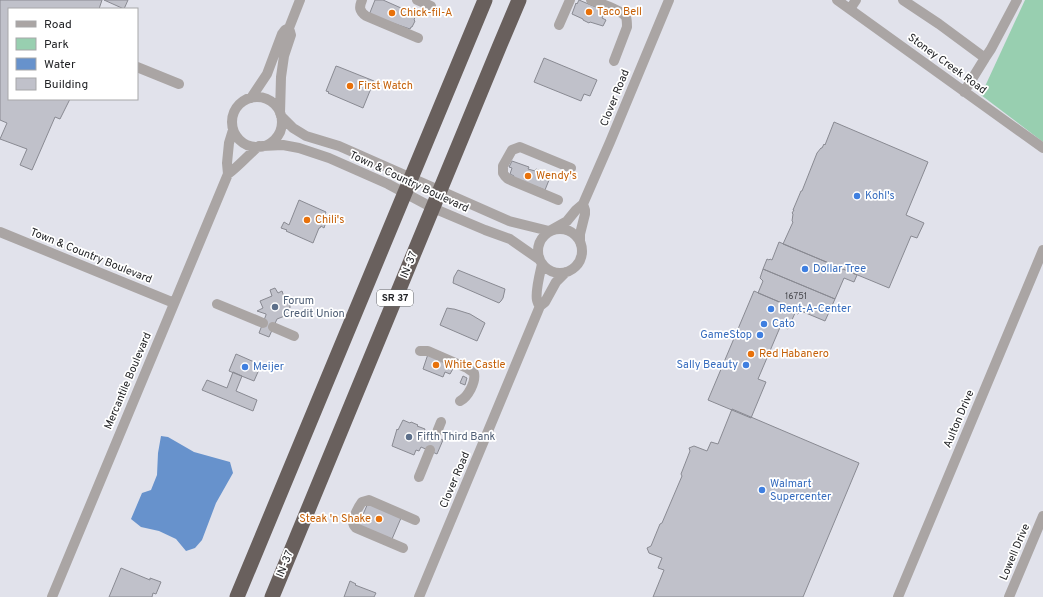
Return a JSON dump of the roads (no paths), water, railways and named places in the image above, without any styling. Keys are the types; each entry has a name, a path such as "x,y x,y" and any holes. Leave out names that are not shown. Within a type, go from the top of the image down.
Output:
{"highway":[{"name":"SR 37","path":"237,597 485,0"},
{"name":"IN-37","path":"272,597 519,0"}],"street":[{"path":"251,98 267,74 282,34 289,28 300,0"},
{"path":"362,0 360,10 366,16 418,38"},
{"path":"417,0 431,6"},
{"path":"559,26 570,0"},
{"path":"592,0 626,16 627,27 614,61"},
{"name":"Clover Road","path":"550,231 566,221 583,204 669,0"},
{"name":"Stoney Creek Road","path":"837,0 1043,148"},
{"path":"850,9 856,0"},
{"path":"903,0 985,58"},
{"path":"964,92 991,49 1017,0"},
{"path":"280,115 276,106 270,101 263,98 251,98 241,103 235,109 232,117 233,130 243,143 251,146 269,144 279,133 281,127 281,77 284,56 291,35 289,28"},
{"path":"138,67 179,84"},
{"name":"Town & Country Boulevard","path":"280,115 293,128 306,136 339,146 508,221 550,231"},
{"name":"Mercantile Boulevard","path":"52,597 228,174 227,163 229,143 233,130"},
{"name":"Town & Country Boulevard","path":"261,146 283,145 299,148 329,158 388,184 432,208 510,239 541,262"},
{"name":"Mercantile Boulevard","path":"228,174 237,168 248,156 261,146"},
{"path":"558,200 508,179 503,173 503,166 512,150 520,146 571,168"},
{"name":"Clover Road","path":"580,242 580,234 585,214 583,204"},
{"path":"540,306 536,295 541,262 538,253 540,241 544,235 550,231 558,229 571,232 580,242 580,257 577,264 572,269 566,272 555,272 550,270 541,262"},
{"name":"Town & Country Boulevard","path":"0,232 174,303"},
{"name":"Aulton Drive","path":"898,597 1043,250"},
{"name":"Clover Road","path":"419,597 540,306 545,302 556,282 566,272"},
{"path":"217,304 263,323"},
{"path":"273,328 294,336"},
{"path":"420,351 428,351 467,368 474,373 475,378 468,396 460,401"},
{"path":"435,437 441,422"},
{"path":"419,477 430,450"},
{"path":"403,548 356,528 353,525 354,519 362,502 369,500 415,520"},
{"name":"Lowell Drive","path":"1009,597 1043,516"}],"water":[{"path":"161,436 168,437 194,452 230,462 233,473 216,503 202,540 195,548 186,551 176,539 159,531 141,527 131,519 142,493 151,490 157,475 158,453"}],"place":[{"name":"Taco Bell","path":"589,12"},
{"name":"Chick-fil-A","path":"392,13"},
{"name":"First Watch","path":"350,86"},
{"name":"Wendy's","path":"528,176"},
{"name":"Kohl's","path":"857,196"},
{"name":"Chili's","path":"307,220"},
{"name":"Dollar Tree","path":"805,269"},
{"name":"Forum Credit Union","path":"275,307"},
{"name":"Rent-A-Center","path":"771,309"},
{"name":"Cato","path":"764,324"},
{"name":"GameStop","path":"760,335"},
{"name":"Red Habanero","path":"751,354"},
{"name":"White Castle","path":"436,365"},
{"name":"Sally Beauty","path":"746,365"},
{"name":"Meijer","path":"245,367"},
{"name":"Fifth Third Bank","path":"409,437"},
{"name":"Walmart Supercenter","path":"762,490"},
{"name":"Steak 'n Shake","path":"379,519"}]}
